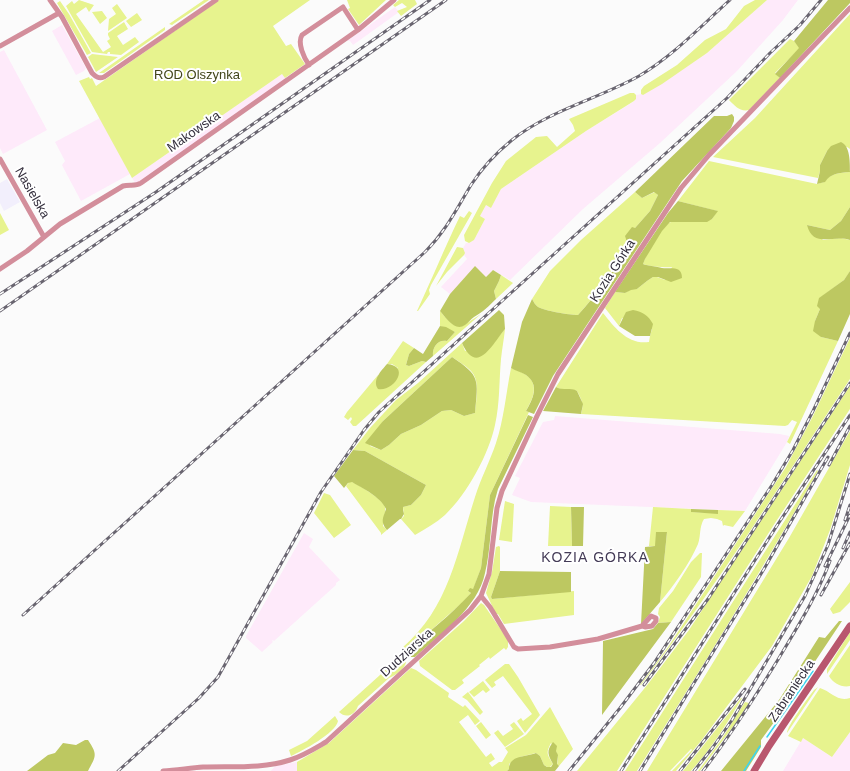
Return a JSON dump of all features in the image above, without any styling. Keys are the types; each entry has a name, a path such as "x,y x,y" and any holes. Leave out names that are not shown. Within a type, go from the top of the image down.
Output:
{"main road":[{"name":"Zabraniecka","path":"754,771 769,746 850,626"}],"street":[{"path":"50,0 91,71 96,77 101,78 216,0"},
{"name":"Makowska","path":"1,267 27,251 60,224 124,186 135,186 141,183 358,30 394,0"},
{"path":"309,65 303,55 300,39 302,35 343,6 358,30"},
{"name":"Kozia Górka","path":"481,596 489,574 497,508 502,491 558,374 681,188 709,155 850,8"},
{"path":"0,45 59,14"},
{"name":"Nasielska","path":"0,159 44,237"},
{"path":"481,596 490,607 514,648 518,650 596,640 642,626"},
{"name":"Dudziarska","path":"163,771 202,767 256,766 272,764 290,760 312,750 326,742 451,628 470,610 481,596"}],"shaded area":[{"path":"767,0 798,0 783,20 737,71 660,143 583,209 510,280 493,270 486,277 475,267 450,294 441,287 467,259 464,255 465,253 463,248 466,243 474,240 485,219 480,216 486,205 491,208 501,189 586,131 633,102 636,99 636,95 643,95 707,53"},
{"path":"395,7 399,12 353,45 350,41 347,41"},
{"path":"62,25 86,68 84,71 76,75 52,31"},
{"path":"4,50 47,130 3,154 0,148 0,52"},
{"path":"282,74 286,79 136,184 132,178"},
{"path":"100,118 130,174 81,201 62,165 65,161 55,142"},
{"path":"7,179 20,202 4,211 0,203 0,183"},
{"path":"555,416 780,434 789,436 787,442 745,511 531,502 512,495 520,478 515,476 543,422 554,420"},
{"path":"304,533 313,539 309,547 340,580 274,641 273,640 273,642 262,652 246,638 246,636"},
{"path":"850,732 850,771 783,771 803,738 832,757"},
{"path":"297,762 297,771 271,771 275,766"}],"green space":[{"path":"79,0 94,5 89,12 86,7 76,14 103,52 111,47 107,41 110,39 108,33 124,22 128,29 117,36 123,45 135,37 139,42 121,55 110,54 110,52 107,54 92,52 66,6 72,1 74,4"},
{"path":"204,0 209,0 172,25 169,24"},
{"name":"ROD Olszynka","path":"219,0 310,0 273,26 286,46 291,44 305,64 285,78 282,74 132,178 79,81 89,77 90,79 92,78 96,86"},
{"path":"347,0 386,0 359,25 348,9 350,8"},
{"path":"399,0 415,0 417,4 401,16 397,11 407,7 402,3 395,7 393,5"},
{"path":"755,0 767,0 707,53 662,84 643,95 641,94 641,90 644,86 677,65 705,40 726,29 744,6"},
{"path":"828,0 850,0 850,3 780,78 775,74 799,48 794,41"},
{"path":"60,1 91,53 87,55 57,3"},
{"path":"117,4 127,18 108,31 109,19 116,14 112,8"},
{"path":"102,11 107,18 100,24 92,12"},
{"path":"137,13 142,20 131,27 126,21"},
{"path":"850,14 850,149 847,147 827,151 820,165 818,178 713,157 755,118"},
{"path":"165,27 165,30 104,73 99,73"},
{"path":"790,39 800,48 775,73 780,78 749,110 740,109 729,100"},
{"path":"92,54 118,57 96,72 88,57"},
{"path":"630,93 634,93 636,95 636,99 634,101 586,131 501,189 491,208 486,205 480,216 485,219 474,240 469,243 465,241 464,235 492,183 506,161 536,137 547,136 557,147 575,131 569,119"},
{"path":"732,114 734,121 731,128 682,181 553,376 534,414 526,411 533,397 533,383 526,375 511,368 522,322 532,299 537,306 542,308 578,315 605,282 623,254 628,245 625,236 632,227 635,228 650,211 658,195 654,192 642,198 635,192 714,116 727,116"},
{"path":"841,142 848,150 850,172 836,174 827,179 825,182 817,184 820,165 827,151 831,146"},
{"path":"709,161 817,184 824,182 829,177 836,174 850,172 850,207 841,221 830,230 807,225 823,240 841,238 850,240 850,271 844,280 820,298 820,309 815,321 821,337 838,341 790,444 787,442 797,422 792,420 785,426 581,414 582,402 577,391 556,387 603,313 617,330 628,338 635,341 649,342 652,329 622,318 619,326 605,308 615,292 625,293 631,289 637,289 653,277 665,280 672,267 657,267 643,264 647,254 667,224 676,221 695,222 712,219 717,211 678,201"},
{"path":"635,192 642,198 655,192 658,195 650,211 635,228 623,254 590,301 578,315 563,314 537,306 532,299 550,271 581,240"},
{"path":"678,201 718,211 712,219 707,222 670,222 662,231 645,259 643,264 662,268 678,269 682,274 682,278 671,282 658,277 653,277 637,289 625,293 615,292 668,213"},
{"path":"850,207 850,240 837,238 819,239 814,237 810,232 807,225 830,230 841,221"},
{"path":"469,211 472,213 431,285 429,290 430,294 417,311 460,216 464,218"},
{"path":"0,213 9,230 0,235"},
{"path":"457,247 463,248 465,253 464,255 447,272 436,286"},
{"path":"475,266 486,277 493,270 501,275 494,291 496,299 486,309 465,325 458,327 451,323 440,311 450,294"},
{"path":"850,271 850,314 838,341 821,337 813,331 820,309 817,306 819,298 844,280"},
{"path":"501,275 513,283 496,299 494,291"},
{"path":"499,310 504,315 505,329 485,354 479,357 473,357 468,353 462,343"},
{"path":"633,310 645,314 653,324 650,336 635,336 619,326 626,312"},
{"path":"440,311 451,323 460,326 481,314 433,356 436,344 441,341 447,341 455,332 440,326"},
{"path":"440,326 446,327 455,332 447,341 441,341 436,344 433,356 426,362 422,361 409,366 406,365 409,354 414,348 423,354"},
{"path":"505,329 501,359 497,417 488,448 469,485 453,506 438,521 415,535 401,519 404,516 403,507 411,505 421,495 426,485 365,451 353,450 370,428 396,400 418,383 462,343 465,351 499,336","holes":["452,357 470,370 476,379 477,390 475,413 464,416 451,410 442,411 421,425 401,434 381,450 370,446 383,421"]},
{"path":"850,338 850,379 696,610 640,685 668,647 786,467 813,416"},
{"path":"403,341 414,348 409,354 406,365 409,366 422,361 426,362 356,426 353,426 350,422 352,419 351,417 348,420 344,417 378,375 376,385 398,368 392,364 387,364"},
{"path":"452,357 468,369 476,380 477,393 475,413 464,416 451,410 442,411 421,425 401,434 381,450 365,443 383,421"},
{"path":"387,364 398,369 398,378 390,387 378,389 376,386 377,379"},
{"path":"511,368 522,372 529,377 534,386 534,391 526,411 529,412 490,495 481,568 473,590 468,591 471,593 463,602 405,653 402,648 418,632 431,615 449,578 477,490 499,434"},
{"path":"850,386 850,409 775,523 617,771 577,771 648,684 689,630"},
{"path":"556,387 577,391 583,404 581,414 543,411"},
{"path":"528,415 533,417 498,489 493,509 487,564 481,586 475,598 457,620 415,657 409,657 405,653 471,593 468,591 470,588 473,589 481,568 490,495"},
{"path":"850,431 850,465 830,530 812,576 772,646 701,741 676,771 672,771 692,750 691,749 670,771 647,771 789,538"},
{"path":"353,450 365,451 426,485 421,495 411,505 403,507 404,514 401,519 387,530 383,522 386,509 384,505 371,493 352,482 348,483 344,488 334,476"},
{"path":"817,470 818,471 752,584 637,771 625,771"},
{"path":"350,481 380,500 385,507 383,526 387,530 381,535 346,486"},
{"path":"324,493 330,495 351,525 334,538 314,513"},
{"path":"505,501 514,504 512,542 499,540"},
{"path":"550,506 571,507 572,546 548,546"},
{"path":"571,507 584,507 583,546 572,546"},
{"path":"653,507 691,509 691,512 718,513 718,510 745,511 733,527 723,526 722,521 717,519 704,519 701,525 699,541 691,559 660,602 667,532 655,546 649,546"},
{"path":"691,509 718,510 718,514 691,512"},
{"path":"656,532 667,532 660,602 641,624 645,547 655,546"},
{"path":"499,546 500,571 491,597 492,599 574,591 574,615 504,624 498,614 496,614 486,593 492,572 496,547"},
{"path":"700,553 702,553 701,577 671,622 658,623 660,617 658,614 659,608 673,591 691,562"},
{"path":"500,571 571,572 571,592 492,599 491,597"},
{"path":"850,582 850,602 840,612 833,614 830,609"},
{"path":"481,603 484,605 508,640 508,647 506,650 504,648 490,659 489,657 462,680 464,683 455,690 452,690 420,666 419,661 464,621"},
{"path":"839,621 842,621 761,740 761,747 746,771 721,771 779,700 819,637 825,638"},
{"path":"671,622 602,715 603,641 653,629 658,623"},
{"path":"850,632 850,640 827,674 827,669"},
{"path":"850,645 850,686 841,686 835,683 829,676"},
{"path":"401,656 406,662 400,672 389,678 358,706 353,714 347,716 339,712"},
{"path":"505,664 509,664 518,677 540,715 525,733 517,721 521,718 523,721 532,714 503,676 494,682 496,685 492,688 485,680"},
{"path":"411,668 449,693 448,697 463,707 465,705 480,721 475,725 468,715 459,722 486,757 491,753 495,759 489,763 492,767 499,762 502,762 508,752 505,748 526,735 550,707 573,749 559,766 557,765 557,754 551,743 548,754 553,764 549,768 544,765 540,756 536,753 520,757 509,764 509,769 507,771 297,771 297,762 329,743"},
{"path":"483,681 490,690 486,693 483,690 474,697 469,692"},
{"path":"818,687 787,733 790,724 798,712 814,690"},
{"path":"820,688 838,698 850,698 850,732 832,757 803,738 801,742 788,736"},
{"path":"468,692 483,712 480,715 467,700 462,697"},
{"path":"741,698 725,727 705,754 691,771 683,771"},
{"path":"745,702 749,703 700,771 698,771 721,740"},
{"path":"335,716 338,721 336,726 331,731 318,741 291,756 289,750 307,741"},
{"path":"481,722 491,735 486,739 476,726"},
{"path":"514,722 524,734 505,747 494,733 498,730 503,736 513,729 510,725"},
{"path":"88,740 95,752 94,759 88,771 27,771 48,755 55,753 63,743 76,745"},
{"path":"553,742 557,746 557,764 559,766 555,771 507,771 512,761 515,759 536,753 540,756 544,765 551,767 553,764 549,751"}],"waterway":[{"path":"767,737 813,671"},
{"path":"744,771 760,746"}],"railway":[{"path":"0,294 156,192 430,0"},
{"path":"0,311 446,0"},
{"path":"23,615 425,252 445,228 480,173 506,145 542,121 639,76 686,40 730,0"},
{"path":"118,771 199,698 218,677 321,492 364,430 379,412 727,98 770,53 800,25 821,0"},
{"path":"569,771 654,663 772,485 793,450 850,333"},
{"path":"644,685 708,599 850,383"},
{"path":"621,771 778,524 850,415"},
{"path":"829,465 850,426"},
{"path":"640,771 764,569 828,457"},
{"path":"694,771 732,720 805,596 828,545 850,474"},
{"path":"845,520 850,505"},
{"path":"825,566 850,515"},
{"path":"843,548 850,532"},
{"path":"821,595 850,543"},
{"path":"703,771 742,716 779,658 813,599 830,561"},
{"path":"680,771 745,689"}],"district":[{"name":"KOZIA GÓRKA","path":"595,558"}]}
